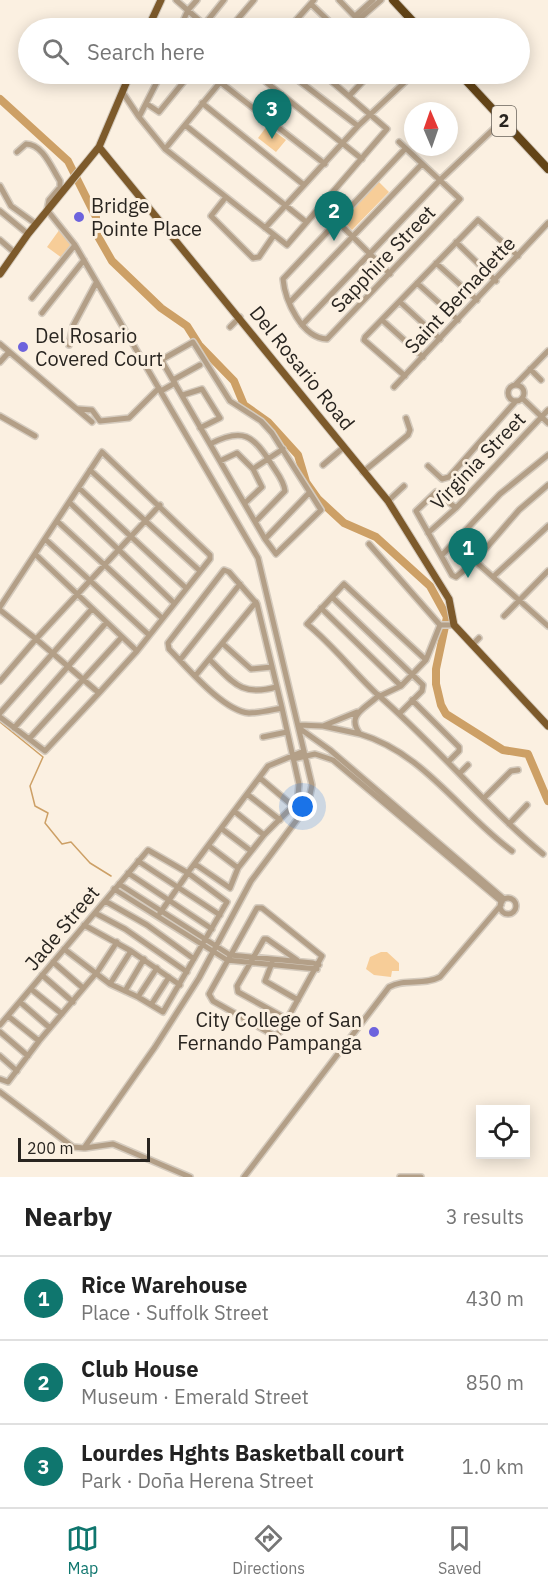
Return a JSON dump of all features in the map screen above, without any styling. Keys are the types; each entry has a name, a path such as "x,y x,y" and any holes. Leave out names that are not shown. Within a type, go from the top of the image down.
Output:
{"highway":[{"path":"393,0 410,18"},
{"name":"2","path":"469,84 548,170"}],"main road":[{"path":"153,18 161,0"},
{"path":"0,274 28,234 99,147 126,84"},
{"name":"Del Rosario Road","path":"99,147 388,501 449,599 446,625"},
{"path":"446,625 472,645 548,726"}],"street":[{"path":"176,0 196,18"},
{"path":"184,18 196,0"},
{"path":"212,18 224,0"},
{"path":"239,18 254,0"},
{"path":"339,0 356,18"},
{"path":"356,18 373,0"},
{"path":"356,18 381,0"},
{"path":"299,18 313,2 327,18"},
{"path":"139,117 156,84"},
{"path":"147,104 159,112 182,84"},
{"path":"165,148 218,84"},
{"path":"223,84 325,164"},
{"path":"269,84 362,159"},
{"path":"303,84 358,126"},
{"path":"123,93 139,117 165,148 285,244 288,244 305,221 387,130 371,113 336,84"},
{"path":"350,95 360,84"},
{"path":"265,228 399,84"},
{"path":"202,103 304,185"},
{"path":"404,149 283,278 282,282 290,302 302,325 441,179 503,120"},
{"path":"185,125 305,221"},
{"path":"399,142 404,147"},
{"path":"17,152 26,144 33,144 40,150 60,181 60,188 49,200 47,210 75,245 258,558 312,785 308,805 251,881 215,951 155,1047 84,1148"},
{"path":"414,156 441,179"},
{"path":"290,302 423,164"},
{"name":"Sapphire Street","path":"302,325 321,339 327,339 390,274 460,199 441,179"},
{"path":"0,186 10,206 36,224"},
{"path":"226,197 212,216 253,258 259,257 274,235"},
{"path":"0,211 28,234"},
{"path":"405,376 364,340 382,320 475,222 480,221 518,256"},
{"path":"338,222 390,274"},
{"name":"Saint Bernadette","path":"394,387 548,223"},
{"path":"0,240 15,253"},
{"path":"456,242 496,281"},
{"path":"32,298 75,245"},
{"path":"42,313 84,260"},
{"path":"436,263 477,300"},
{"path":"69,345 73,326 96,283"},
{"path":"417,283 458,320"},
{"path":"400,302 440,339"},
{"path":"230,327 240,317"},
{"path":"382,320 423,357"},
{"path":"193,342 202,354 230,401 261,421 283,448 321,510 276,554 200,428 163,359 193,342"},
{"path":"0,344 31,373 92,422"},
{"path":"0,362 9,352"},
{"path":"547,353 516,384 511,386 507,393 509,398 519,400 548,423"},
{"path":"200,365 202,354"},
{"path":"76,409 92,410 100,422 129,418 159,388 200,365 210,366"},
{"path":"530,369 541,380"},
{"path":"428,466 442,478 449,477 519,400 523,388 516,384"},
{"path":"183,395 202,389 220,418 200,428"},
{"name":"Virginia Street","path":"428,533 456,508 548,410"},
{"path":"0,416 35,435"},
{"path":"363,472 408,435 410,424 406,418"},
{"path":"210,444 226,436 243,435 256,443 268,459 285,491 256,521"},
{"path":"323,465 344,447"},
{"path":"253,469 283,448"},
{"path":"0,717 47,750 99,693 136,651 210,558 210,555 160,505 104,452 0,608 99,693"},
{"path":"220,461 237,453 253,469 262,488 245,503"},
{"path":"442,555 500,494 548,455"},
{"path":"90,470 200,571"},
{"path":"456,508 434,492 416,511 452,575 456,577 475,561 519,510 548,485"},
{"path":"388,501 404,486"},
{"path":"79,488 186,588"},
{"path":"265,539 309,493"},
{"path":"69,502 174,603"},
{"path":"0,681 160,505"},
{"path":"57,521 162,618"},
{"path":"494,576 548,526"},
{"path":"45,539 149,635"},
{"path":"323,726 357,712 380,695 401,686 426,660 446,625 369,544"},
{"path":"35,555 136,651"},
{"path":"475,561 548,626"},
{"path":"195,864 228,888 232,886 238,868 264,835 293,806 298,795 299,784 282,708 256,602 224,570 168,643 169,649 219,698 238,710 248,713 282,708"},
{"path":"504,616 548,571"},
{"path":"180,660 240,584"},
{"path":"426,660 347,584 342,585 307,624 449,761 509,824 543,854"},
{"path":"332,597 413,675 423,689 400,713"},
{"path":"196,675 256,602"},
{"path":"321,608 401,686"},
{"path":"0,712 91,609"},
{"path":"14,728 106,623"},
{"path":"29,739 121,638"},
{"path":"472,645 479,638"},
{"path":"223,644 250,669 272,667"},
{"path":"210,660 241,688 254,692 276,687"},
{"path":"412,700 459,747 459,751 449,761"},
{"path":"357,712 354,721 360,734"},
{"path":"299,727 323,726 384,742 424,769 473,820 512,851"},
{"path":"299,727 330,750 502,902"},
{"path":"263,737 286,732"},
{"path":"160,913 272,763 305,753 333,760 502,902"},
{"path":"460,773 468,765"},
{"path":"485,797 511,771 518,770"},
{"path":"260,778 293,806"},
{"path":"247,794 280,820"},
{"path":"509,824 527,805"},
{"path":"234,811 264,835"},
{"path":"222,830 251,851"},
{"path":"209,846 238,868"},
{"name":"Jade Street","path":"0,1025 148,850 189,872"},
{"path":"138,861 220,915"},
{"path":"64,949 110,984 164,1012 227,902 189,872"},
{"path":"128,873 212,929"},
{"path":"117,886 205,941 215,951"},
{"path":"105,901 147,926 194,959"},
{"path":"244,1177 382,995 394,984 430,982 440,977 502,902"},
{"path":"262,908 322,954 318,967 278,1035 273,1036 210,999 209,991 228,958 255,910 262,908"},
{"path":"95,913 125,929 187,972"},
{"path":"160,913 202,947 228,958 318,967"},
{"path":"84,925 117,942 180,985"},
{"path":"287,1019 238,992 237,986 264,939 298,961"},
{"path":"0,1079 7,1083 39,1041 97,973 117,942"},
{"path":"110,984 131,951"},
{"path":"283,960 285,951"},
{"path":"125,991 144,959"},
{"path":"273,962 298,961 318,967"},
{"path":"53,962 83,988"},
{"path":"273,962 265,981 298,1000"},
{"path":"138,997 157,968"},
{"path":"42,975 73,1002"},
{"path":"151,1005 169,977"},
{"path":"31,989 62,1014"},
{"path":"20,1002 50,1028"},
{"path":"8,1016 39,1041"},
{"path":"0,1032 28,1056"},
{"path":"0,1056 17,1071"},
{"path":"0,1092 73,1147 84,1148 113,1144 190,1177"},
{"path":"400,1177 421,1177"}],"shaded area":[{"path":"267,126 286,140 276,152 258,138"},
{"path":"378,181 389,192 352,230 341,219"},
{"path":"60,229 72,245 62,258 47,247"},
{"path":"387,952 399,963 399,971 392,971 391,977 374,975 366,969 370,957"}],"waterway":[{"path":"0,99 68,161 96,217 96,233 112,261 161,308 187,326 199,345 234,381 244,405 268,422 298,455 306,482 318,499 344,523 376,537 430,586 447,617 436,669 436,684 441,705 446,714 503,750 528,754 548,801"},
{"path":"0,722 43,757 30,786 35,806 48,813 45,823 62,844 71,842 90,863 111,876"},
{"path":"124,892 143,903"},
{"path":"176,924 184,930"}],"place":[{"name":"Lourdes Hghts Basketball court","path":"272,139"},
{"name":"Bridge Pointe Place","path":"79,217"},
{"name":"Club House","path":"334,241"},
{"name":"Del Rosario Covered Court","path":"23,347"},
{"name":"Rice Warehouse","path":"468,578"},
{"name":"City College of San Fernando Pampanga","path":"374,1032"}]}
